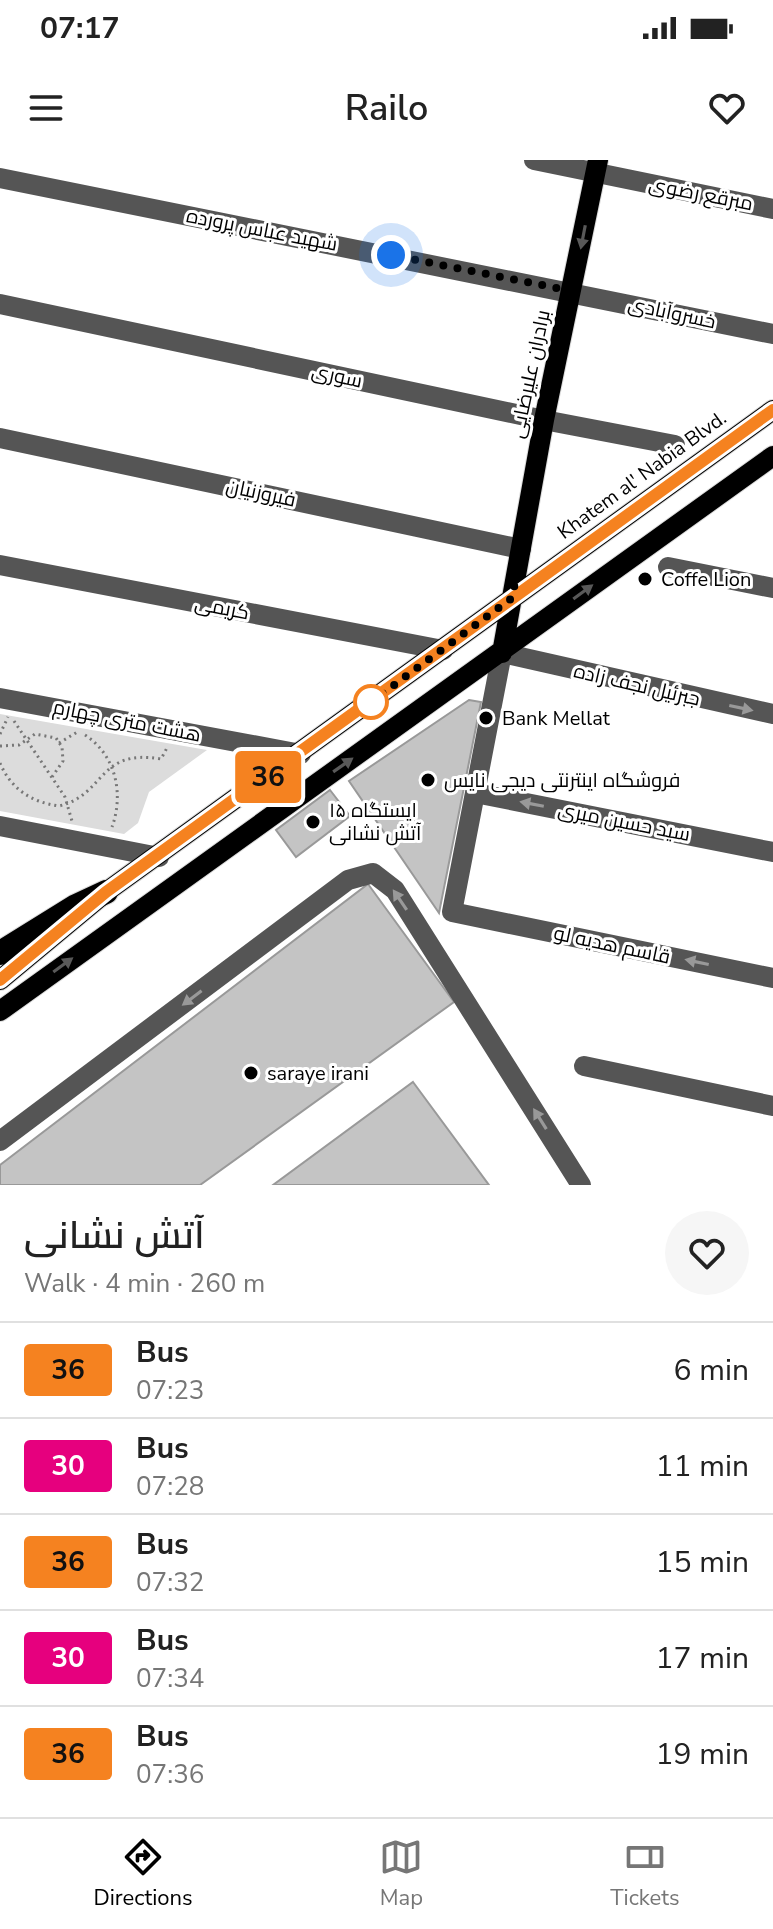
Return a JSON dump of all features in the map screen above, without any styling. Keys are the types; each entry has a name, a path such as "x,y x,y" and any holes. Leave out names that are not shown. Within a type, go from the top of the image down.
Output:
{"highway":[{"path":"0,953 76,906 106,892"}],"main road":[{"name":"برادران علیرضایی","path":"502,653 544,420 596,166"},
{"name":"Khatem al' Nabia Blvd.","path":"0,980 106,892 159,857 773,410"},
{"path":"0,1011 773,456"}],"street":[{"name":"مبرقع رضوی","path":"534,160 596,166 773,209"},
{"name":"شهید عباس پرورده","path":"0,178 572,291"},
{"name":"خسروآبادی","path":"572,291 773,334"},
{"name":"سوری","path":"0,304 675,445"},
{"name":"فیروزنیان","path":"0,438 521,549"},
{"name":"کریمی","path":"0,565 443,650"},
{"path":"668,567 773,588"},
{"name":"جبرئیل نجف زاده","path":"502,653 773,714"},
{"path":"475,793 502,653"},
{"name":"هشت متری چهارم","path":"0,698 301,754"},
{"name":"سید حسین میری","path":"475,793 773,852"},
{"name":"قاسم هدیه لو","path":"475,793 452,912 773,978"},
{"path":"0,826 159,857"},
{"path":"0,1141 348,880 373,873 395,890 581,1185"},
{"path":"584,1066 773,1106"}],"path":[{"path":"0,734 10,714 68,804 72,824"},
{"path":"59,743 79,731 90,737 112,766 118,798 116,816 111,828 98,827"},
{"path":"0,763 5,775 28,798 44,804 68,804 112,766 141,755 161,759 177,731"},
{"path":"0,746 27,740 35,734 43,734 59,743 63,761 52,777"}],"shaded area":[{"path":"0,714 207,750 149,792 138,823 124,834 0,811"}],"building":[{"path":"469,700 481,702 439,913 349,781"},
{"path":"330,790 350,816 296,857 276,830"},
{"path":"368,884 454,1002 200,1185 0,1185 0,1165"},
{"path":"413,1082 489,1185 273,1185"}],"bus line":[{"name":"36","path":"0,980 106,892 159,857 773,410"}],"place":[{"name":"Coffe Lion","path":"645,579"},
{"name":"Bank Mellat","path":"486,718"},
{"name":"فروشگاه اینترنتی دیجی نایس","path":"428,780"},
{"name":"ایستگاه ۱۵ آتش نشانی","path":"313,822"},
{"name":"saraye irani","path":"251,1073"}],"route":[{"path":"371,702 512,598 544,420 572,291 391,255"}]}
